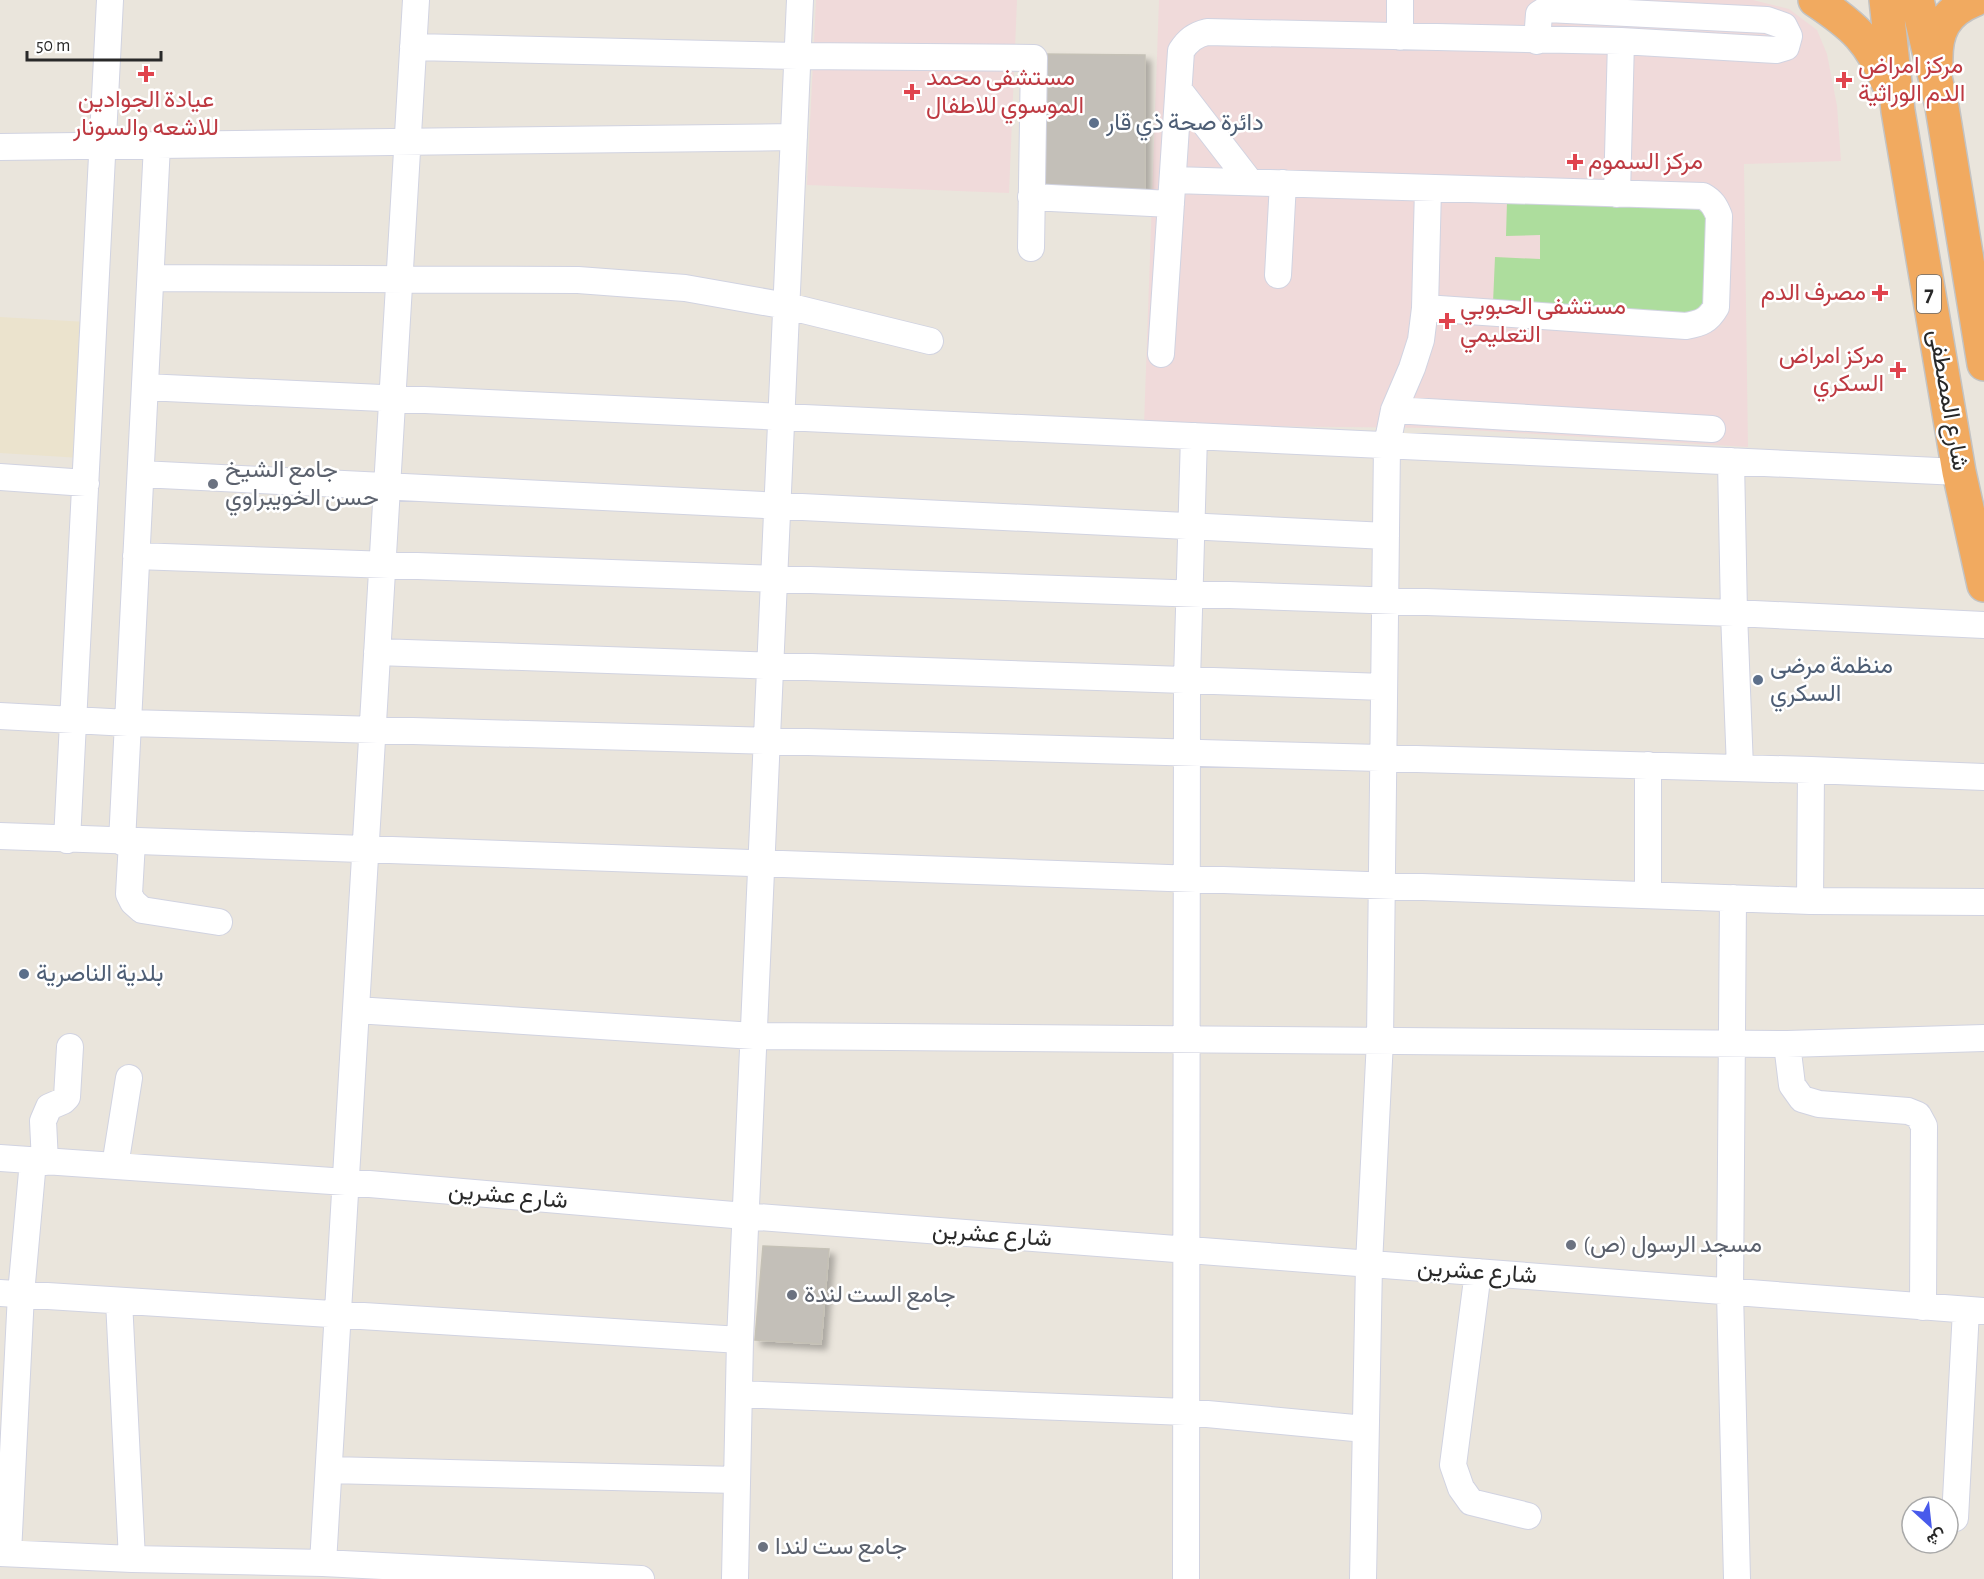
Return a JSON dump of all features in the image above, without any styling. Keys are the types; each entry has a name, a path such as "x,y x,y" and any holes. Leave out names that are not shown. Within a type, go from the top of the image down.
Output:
{"highway":[{"path":"1815,0 1842,19 1868,45 1884,72 1898,111"},
{"name":"شارع المصطفى","path":"1886,0 1898,111 1959,472 1984,585"},
{"name":"شارع المصطفى","path":"1917,0 1942,107 1984,364"},
{"path":"1942,107 1936,68 1938,34 1954,12 1962,5 1974,0"}],"street":[{"path":"67,840 110,0"},
{"path":"323,1563 416,0"},
{"path":"735,1579 745,1216 800,0"},
{"path":"1400,0 1400,37"},
{"path":"1161,354 1181,51 1186,42 1196,35 1207,32 1538,40 1621,41 1776,50 1786,46 1789,36 1784,26 1767,20 1547,9 1539,14 1538,40"},
{"path":"1617,194 1621,41"},
{"path":"413,47 798,56 1034,58 1031,248"},
{"path":"1179,90 1250,182"},
{"path":"0,147 794,137"},
{"path":"157,145 128,723 129,894 133,902 142,910 219,922"},
{"path":"1031,196 1172,192 1250,182 1703,196 1710,200 1719,216 1716,307 1710,317 1700,323 1686,326 1425,308"},
{"path":"1278,275 1283,183"},
{"path":"1363,1579 1369,1264 1380,1040 1387,445 1394,410 1421,340 1425,308 1428,188"},
{"path":"150,278 578,280 685,288 787,306 930,341"},
{"path":"145,387 1959,472"},
{"path":"1394,410 1712,429"},
{"path":"1186,1579 1187,680 1194,436"},
{"path":"1731,461 1740,768"},
{"path":"141,474 1386,536"},
{"path":"0,477 86,483"},
{"path":"136,556 1734,613 1984,625"},
{"path":"377,652 1384,687"},
{"path":"0,716 128,723 1648,765 1984,777"},
{"path":"1648,765 1648,895"},
{"path":"1810,901 1811,770"},
{"path":"0,836 1810,901 1984,902"},
{"path":"1733,898 1730,1292 1737,1579"},
{"path":"356,1010 753,1036 1787,1044 1984,1038"},
{"path":"1787,1044 1792,1085 1802,1099 1819,1104 1908,1111 1918,1115 1924,1126 1923,1307"},
{"path":"70,1047 67,1097 49,1107 43,1121 39,1161 10,1293 4,1553 132,1559 323,1563 641,1579"},
{"path":"115,1166 129,1078"},
{"name":"شارع عشرين","path":"0,1158 346,1182 745,1216 1975,1311"},
{"path":"1478,1272 1454,1465 1461,1488 1471,1502 1528,1516"},
{"path":"10,1293 740,1340"},
{"path":"119,1301 132,1559"},
{"path":"1957,1495 1975,1311"},
{"path":"739,1394 1186,1412 1365,1429"},
{"path":"329,1470 737,1480"}],"shaded area":[{"name":"مستشفى محمد الموسوي للاطفال","path":"816,0 1017,0 1009,193 807,185"},
{"name":"مستشفى الحبوبي التعليمي","path":"1159,0 1753,0 1789,9 1817,30 1827,54 1837,106 1841,161 1744,164 1748,447 1437,428 1144,425"},
{"path":"0,317 87,322 81,458 0,453"}],"green space":[{"path":"1507,201 1709,210 1703,316 1493,303 1495,257 1540,259 1540,235 1506,236"}],"building":[{"name":"دائرة صحة ذي قار","path":"1042,54 1145,55 1145,193 1043,190"},
{"name":"جامع الست لندة","path":"763,1246 829,1249 821,1344 755,1340"}],"place":[{"name":"عيادة الجوادين للاشعه والسونار","path":"146,74"},
{"name":"مركز امراض الدم الوراثية","path":"1844,80"},
{"name":"مستشفى محمد الموسوي للاطفال","path":"912,92"},
{"name":"دائرة صحة ذي قار","path":"1094,123"},
{"name":"مركز السموم","path":"1575,162"},
{"name":"مصرف الدم","path":"1880,293"},
{"name":"مستشفى الحبوبي التعليمي","path":"1447,321"},
{"name":"مركز امراض السكري","path":"1898,370"},
{"name":"جامع الشيخ حسن الخويبراوي","path":"213,484"},
{"name":"منظمة مرضى السكري","path":"1758,680"},
{"name":"بلدية الناصرية","path":"24,974"},
{"name":"مسجد الرسول (ص)","path":"1571,1245"},
{"name":"جامع الست لندة","path":"792,1295"},
{"name":"جامع ست لندا","path":"763,1547"}]}
